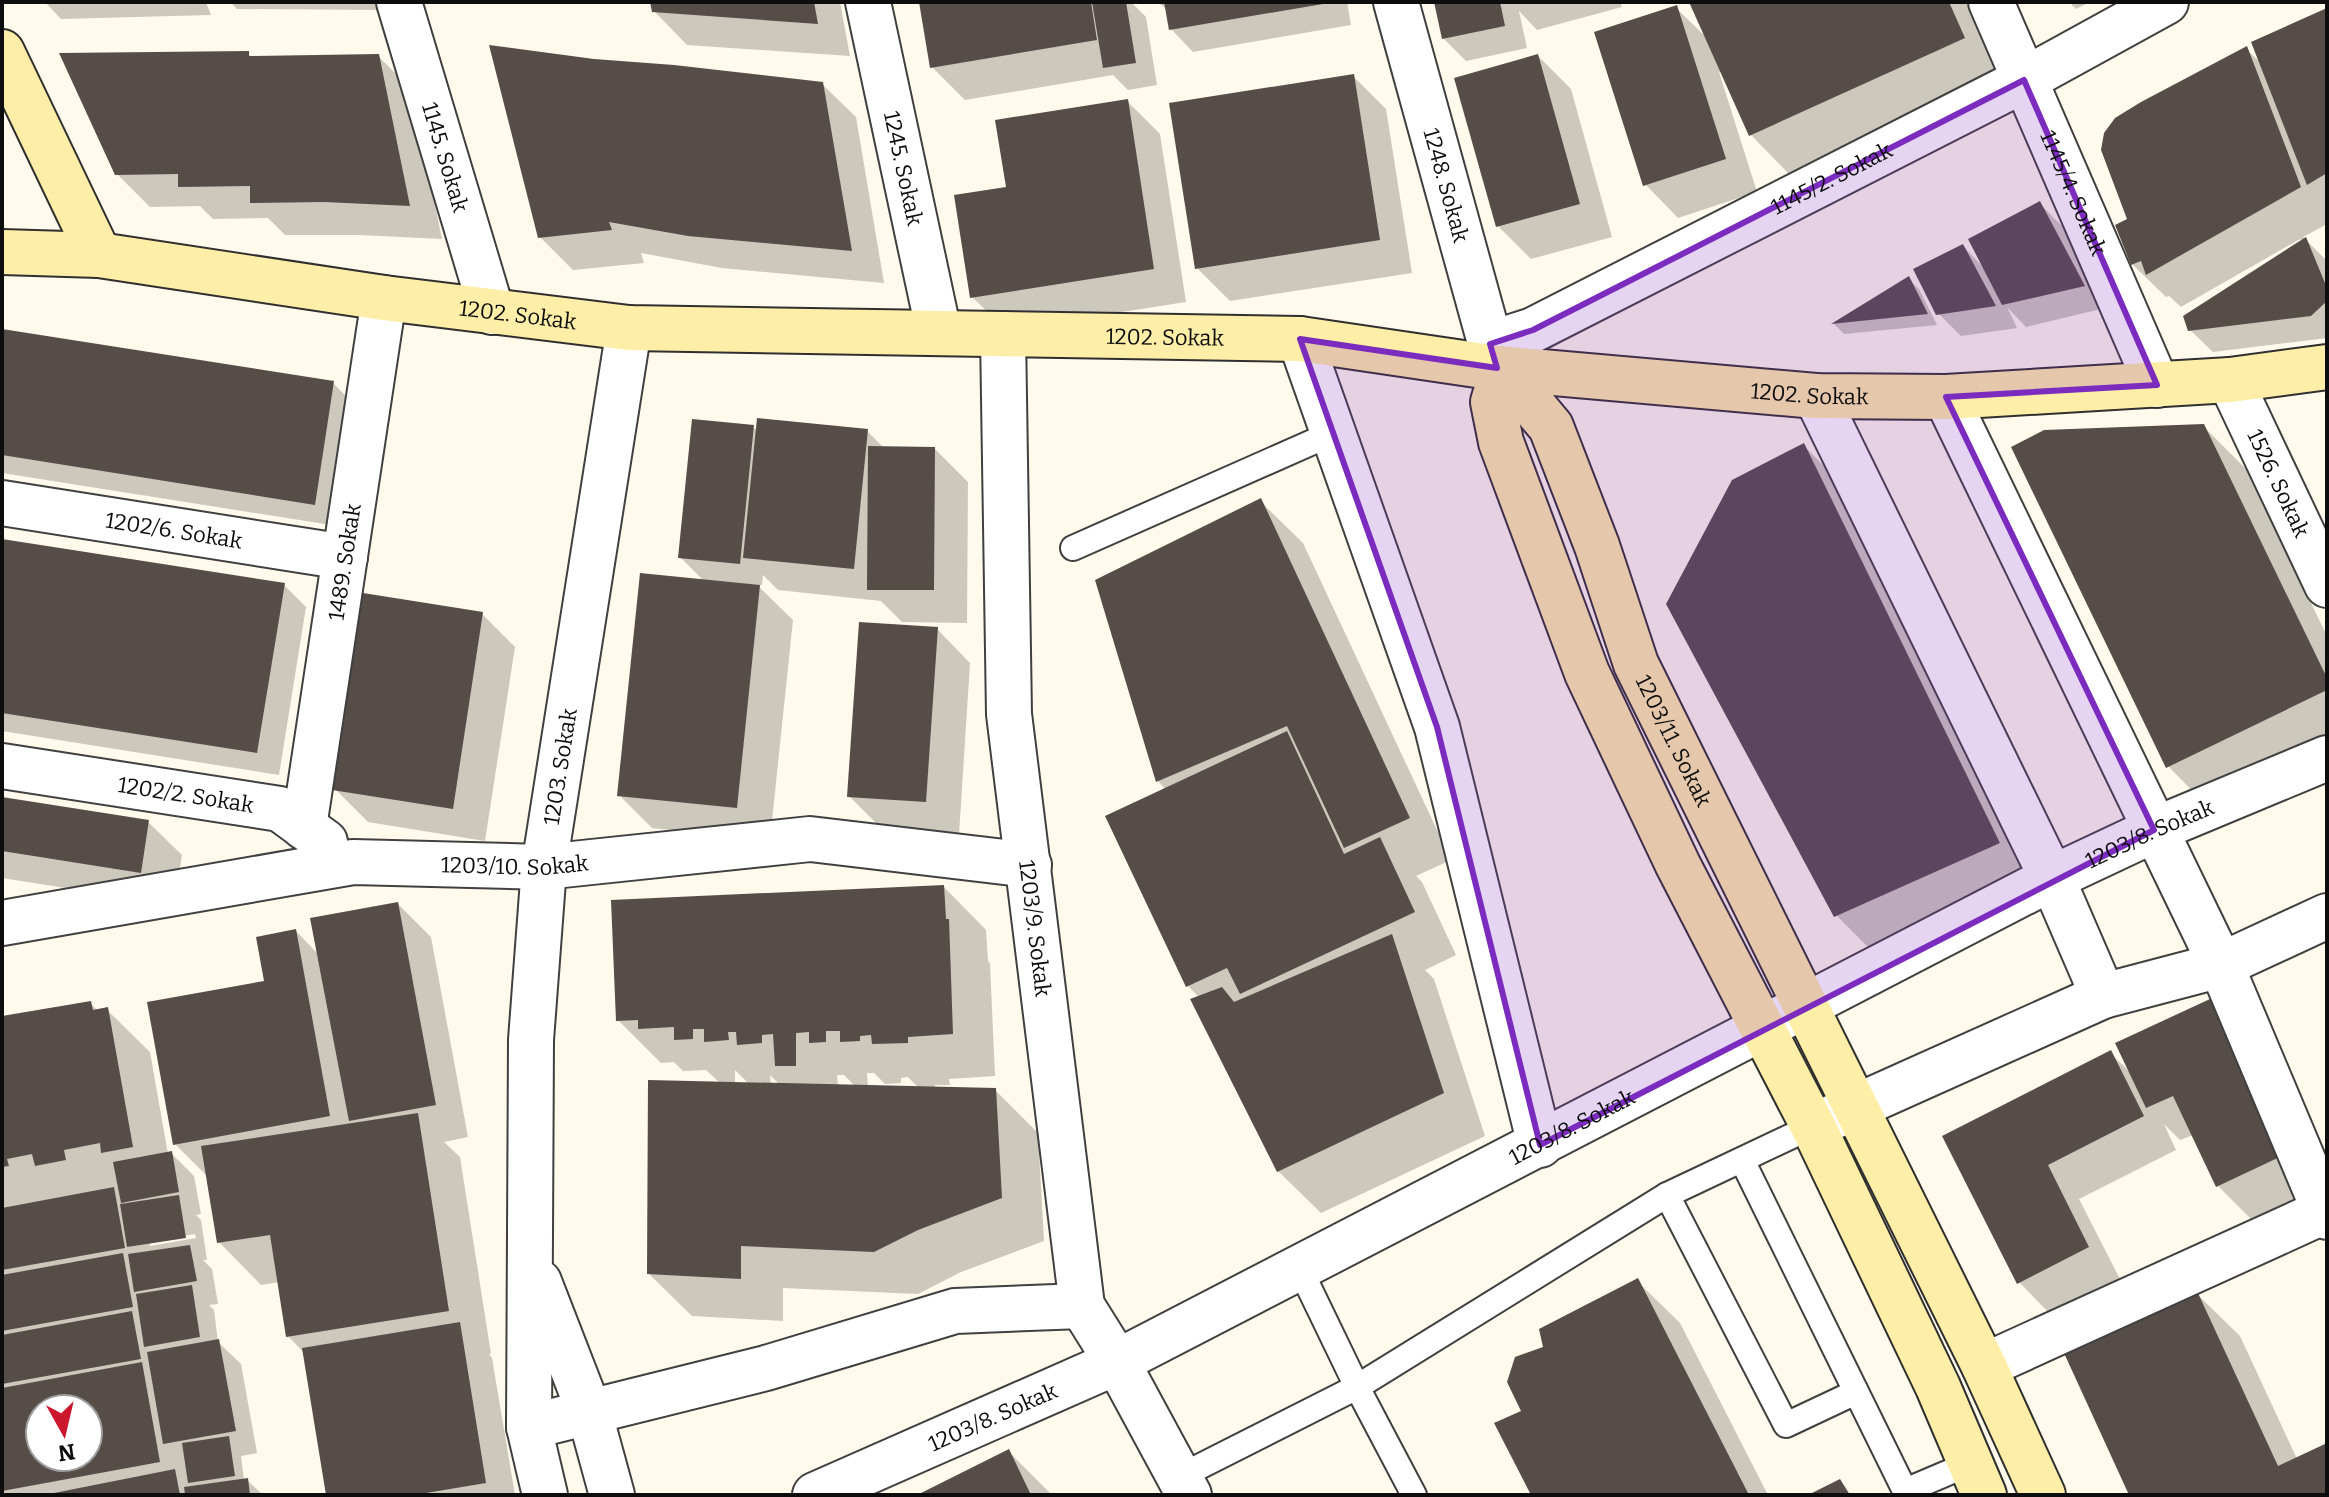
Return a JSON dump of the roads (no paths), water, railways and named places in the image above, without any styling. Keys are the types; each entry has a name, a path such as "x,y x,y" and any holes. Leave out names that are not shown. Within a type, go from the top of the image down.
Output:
{"street":[{"name":"1145. Sokak","path":"399,2 492,312"},
{"name":"1245. Sokak","path":"868,2 939,333"},
{"name":"1248. Sokak","path":"1396,2 1496,364"},
{"name":"1145/4. Sokak","path":"1991,2 2157,385"},
{"name":"1145/2. Sokak","path":"1496,364 1533,330 2024,80 2166,2"},
{"path":"2,52 99,255"},
{"name":"1202. Sokak","path":"2,252 99,255 384,298 629,328 1300,339 1496,364 1816,396 1946,397 2230,380 2327,367"},
{"name":"1489. Sokak","path":"304,827 384,298"},
{"name":"1203. Sokak","path":"545,1495 529,1427 531,1040 544,867 629,328"},
{"name":"1203/9. Sokak","path":"1003,334 1009,714 1082,1306 1117,1362 1184,1486"},
{"path":"1300,339 1437,727 1540,1145"},
{"name":"1203/11. Sokak","path":"1496,364 1551,427 1597,546 1636,664 1984,1366 2043,1495"},
{"path":"1496,364 1493,402 1501,442 1587,673 1678,865 1813,1126 1938,1387 1978,1479"},
{"name":"1526. Sokak","path":"2230,380 2327,585"},
{"path":"1816,396 2052,878 2103,996"},
{"path":"1946,397 2221,965 2326,1214 1984,1366"},
{"name":"1202/6. Sokak","path":"2,503 345,557"},
{"name":"1203/8. Sokak","path":"815,1495 1117,1362 2052,878 2154,830 2327,758"},
{"name":"1202/2. Sokak","path":"2,766 280,809 353,862"},
{"name":"1203/10. Sokak","path":"2,923 353,862 544,867 810,839 1029,865"},
{"path":"1813,1126 2103,996 2221,965 2327,916"},
{"name":"1203. Sokak","path":"530,1259 589,1411 612,1495"},
{"path":"529,1427 766,1368 955,1311 1082,1306"}],"lane":[{"path":"1073,548 1333,433"},
{"path":"1184,1486 1357,1387 1667,1195 1813,1126"},
{"path":"1742,1160 1905,1491 1978,1479"},
{"path":"1667,1195 1786,1425 1856,1392"},
{"path":"1299,1267 1414,1495"}]}
